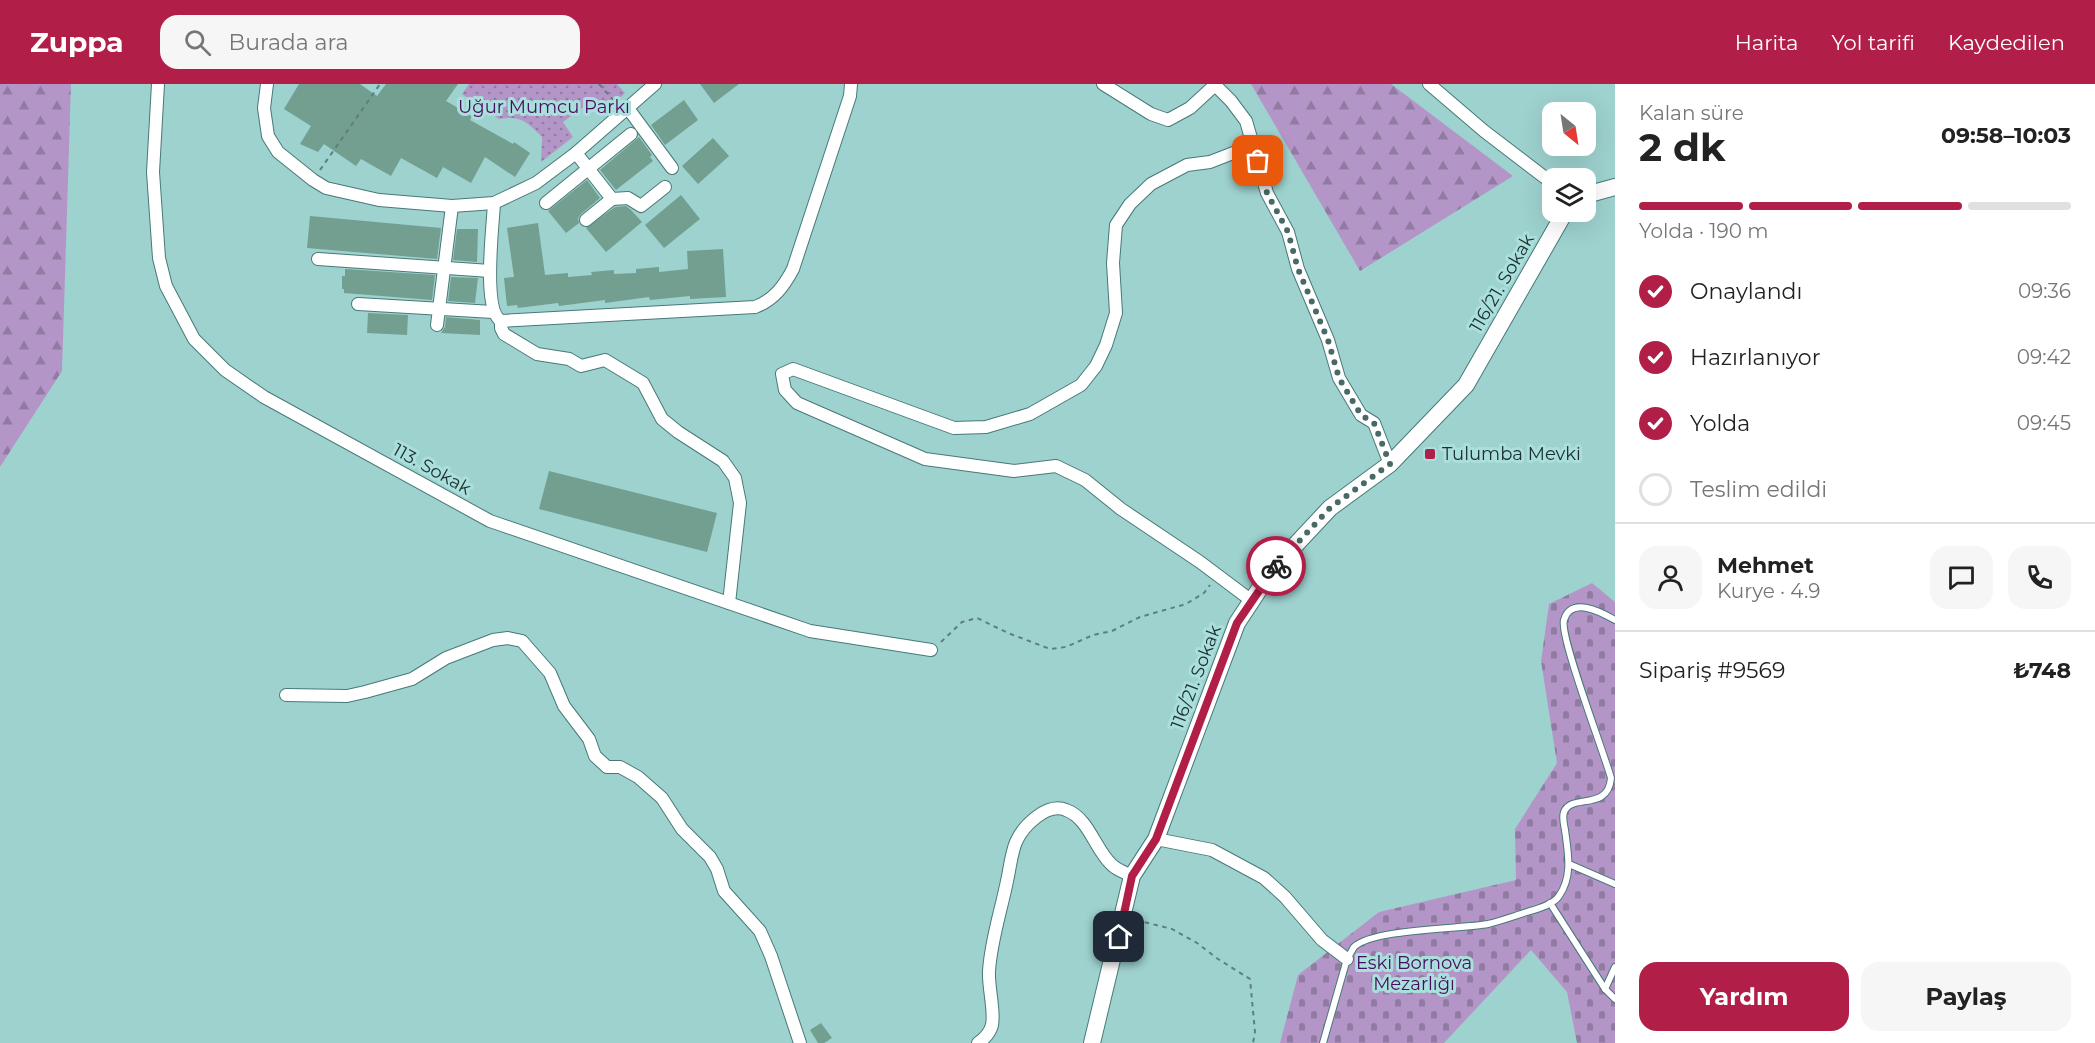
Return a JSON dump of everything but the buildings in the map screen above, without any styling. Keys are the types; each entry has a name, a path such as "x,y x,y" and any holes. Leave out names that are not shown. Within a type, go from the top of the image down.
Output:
{"street":[{"name":"113. Sokak","path":"158,84 153,172 159,258 166,286 194,339 225,370 264,397 490,521 810,631 931,650"},
{"path":"267,84 264,108 268,136 278,152 313,180 326,188 379,200 452,206 494,203 536,183 576,153 655,84"},
{"path":"358,304 439,309 497,317 755,307 766,303 779,291 793,269 850,96 851,84"},
{"path":"1103,84 1151,114 1168,120 1190,108 1216,85 1231,101 1246,121 1267,193 1288,232 1298,269 1328,340 1339,378 1361,415 1374,423 1390,464"},
{"path":"1429,84 1484,131 1542,175"},
{"path":"625,110 672,168"},
{"path":"546,203 631,134"},
{"path":"1252,140 1241,150 1210,162 1187,165 1151,184 1130,204 1116,225 1113,263 1116,313 1106,345 1096,366 1081,385 1030,414 986,427 954,428 793,369 782,374 785,390 797,402 925,459 1014,471 1056,466 1085,480 1121,509 1252,601"},
{"path":"576,153 612,199"},
{"path":"586,220 612,199 628,198 641,206 665,187"},
{"path":"1596,192 1615,187"},
{"path":"494,203 489,271 497,317 504,334 537,354 569,359 581,366 604,360 642,383 662,419 723,461 735,478 740,503 729,603"},
{"path":"437,325 452,206"},
{"name":"116/21. Sokak","path":"1092,1043 1132,876 1156,839 1237,623 1272,570 1330,508 1390,464 1466,385 1559,222"},
{"path":"318,259 489,271"},
{"path":"286,695 347,696 365,692 412,679 446,658 493,640 508,638 522,641 550,673 564,706 589,739 595,756 607,767 620,767 638,777 662,798 682,829 710,857 717,869 724,891 760,932 771,956 800,1043"},
{"path":"978,1043 986,1037 992,1026 989,971 995,927 1013,851 1024,828 1040,815 1053,809 1065,809 1076,816 1112,865 1132,876"},
{"path":"1156,839 1212,850 1264,878 1285,897 1322,939 1347,959"}],"lane":[{"path":"1323,1043 1347,959 1354,947 1371,938 1488,924 1543,907 1558,899 1565,884 1569,864 1563,818 1565,810 1569,805 1598,799 1606,793 1611,778 1569,651 1563,628 1564,619 1581,606 1589,607 1615,620"},
{"path":"1569,864 1615,884"},
{"path":"1550,903 1605,989 1615,999"},
{"path":"1605,989 1615,967"}],"path":[{"path":"313,180 380,84"},
{"path":"599,84 625,110"},
{"path":"931,650 962,622 977,618 1050,649 1066,647 1093,635 1112,631 1140,617 1186,604 1204,593 1218,575"},
{"path":"1124,916 1172,929 1250,979 1255,1032 1253,1043"}],"green space":[{"path":"0,84 71,84 62,371 0,467"},
{"name":"Uğur Mumcu Parkı","path":"469,84 617,84 625,93 610,110 596,98 563,122 573,137 541,162 542,137 523,121 513,118 499,119 462,94"},
{"path":"1251,84 1391,84 1513,176 1360,271"},
{"name":"Eski Bornova Mezarlığı","path":"1592,583 1615,602 1615,1043 1577,1043 1567,992 1531,950 1444,1043 1280,1043 1298,975 1379,912 1516,880 1515,829 1557,763 1541,661 1549,604"}],"way so far":[{"path":"1258,161 1267,193 1288,232 1298,269 1328,340 1339,378 1361,415 1374,423 1390,464 1330,508 1276,566"}],"place":[{"name":"Tulumba Mevki","path":"1430,454"}],"route":[{"path":"1119,937 1132,876 1156,839 1237,623 1276,566"}]}
